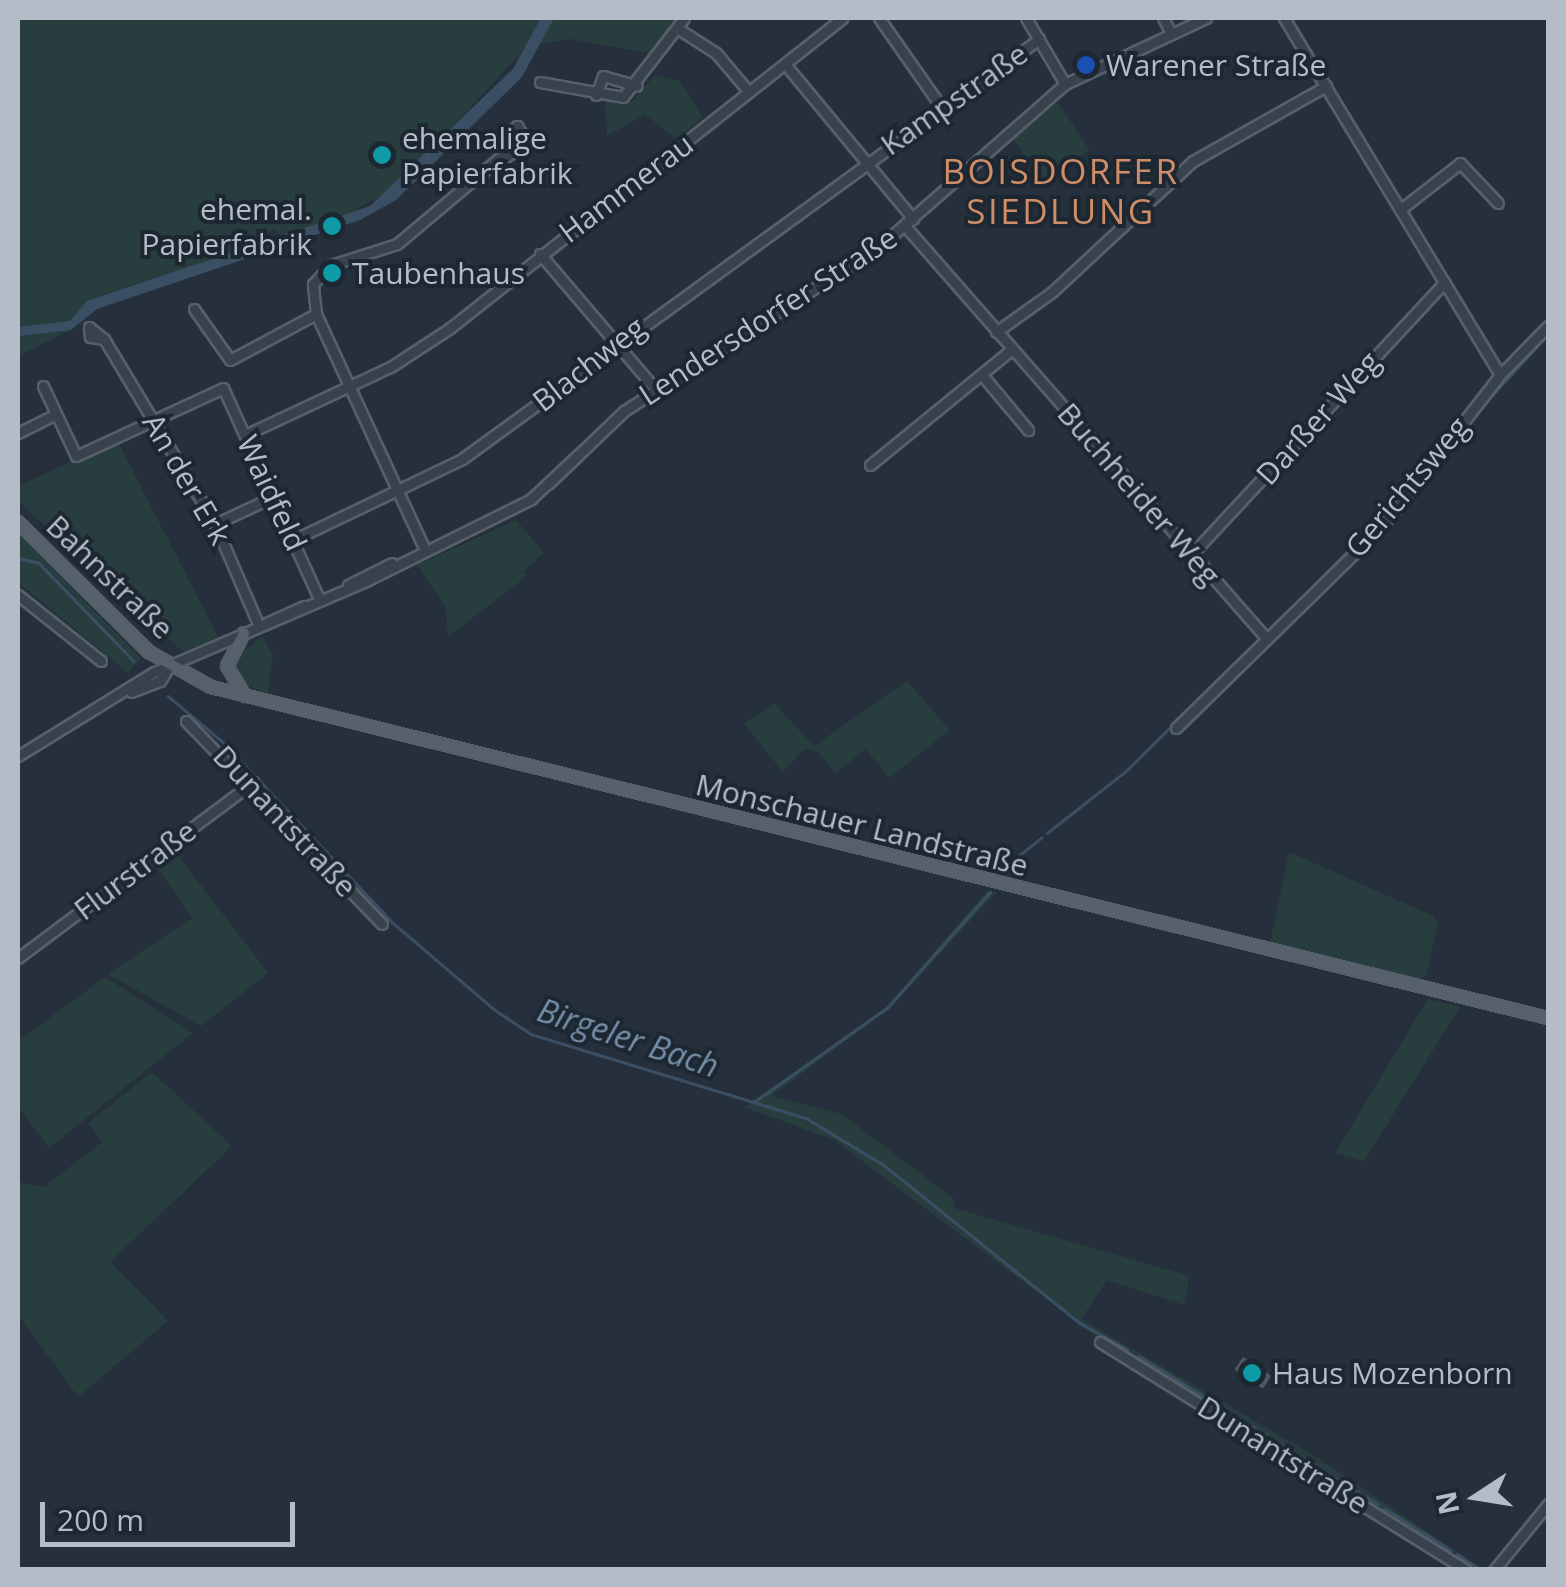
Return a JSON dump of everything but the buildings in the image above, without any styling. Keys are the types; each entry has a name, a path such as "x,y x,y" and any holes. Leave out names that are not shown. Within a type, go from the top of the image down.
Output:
{"main road":[{"name":"Bahnstraße","path":"18,522 168,668"},
{"path":"244,633 227,666 246,697"},
{"name":"Monschauer Landstraße","path":"168,668 246,697 1548,1018"}],"street":[{"path":"540,82 623,97 637,86 684,18"},
{"name":"Hammerau","path":"245,434 350,387 450,328 842,18"},
{"path":"880,18 940,105"},
{"path":"1026,18 1066,84"},
{"path":"1163,18 1170,31"},
{"name":"Lendersdorfer Straße","path":"18,756 131,692 160,680 168,668 425,550 548,484 578,453 656,390 909,222 1066,84 1170,31 1206,18"},
{"path":"1284,18 1500,374"},
{"path":"677,28 716,53 750,92"},
{"name":"Kampstraße","path":"868,160 940,105 1040,39"},
{"name":"Buchheider Weg","path":"785,64 868,160 909,222 996,332 1266,639"},
{"path":"596,94 603,76 637,86"},
{"path":"996,332 1052,292 1192,161 1326,86"},
{"path":"425,550 316,314 313,284 324,269 397,244 505,153"},
{"name":"Blachweg","path":"293,540 462,459 615,342 868,160"},
{"path":"1401,210 1460,163 1498,203"},
{"path":"540,254 656,390"},
{"name":"Darßer Weg","path":"1192,554 1445,282"},
{"path":"194,309 230,360 316,314"},
{"name":"Gerichtsweg","path":"1176,728 1384,524 1500,374 1548,326"},
{"name":"An der Erk","path":"104,338 215,524 263,624"},
{"path":"870,465 1012,349"},
{"path":"982,375 1028,430"},
{"path":"43,386 76,456 154,420"},
{"name":"Waidfeld","path":"154,420 223,388 320,599"},
{"path":"18,432 56,414"},
{"path":"215,524 273,496"},
{"path":"18,595 101,662"},
{"name":"Dunantstraße","path":"186,721 253,782 382,924"},
{"name":"Flurstraße","path":"18,958 253,782"},
{"name":"Dunantstraße","path":"1100,1342 1466,1570"},
{"path":"1494,1570 1548,1504"}],"green space":[{"path":"18,18 676,18 654,54 570,39 527,46 396,188 346,214 280,236 275,229 226,255 87,301 73,329 18,356"},
{"path":"655,75 680,81 703,117 676,139 645,114 607,136 605,100 632,102"},
{"path":"1058,103 1090,150 1043,182 1011,135"},
{"path":"117,440 218,637 183,652 18,501 18,486"},
{"path":"516,520 544,553 523,571 527,576 448,637 446,608 417,565"},
{"path":"18,532 141,658 128,673 18,582"},
{"path":"262,636 273,655 268,694 243,684 232,662"},
{"path":"907,681 950,730 889,778 866,749 835,773 818,752 804,749 783,772 744,724 774,703 814,746"},
{"path":"173,849 268,973 201,1026 108,974 192,918 154,863"},
{"path":"1289,852 1433,916 1438,924 1426,975 1416,982 1270,943"},
{"path":"987,891 996,893 889,1009 771,1096 842,1114 954,1199 954,1208 1189,1276 1185,1305 1107,1280 1081,1319 1323,1461 1482,1569 1101,1340 834,1140 744,1107 886,1007"},
{"path":"105,977 193,1033 49,1148 18,1106 18,1041"},
{"path":"1428,999 1460,1007 1364,1161 1335,1153"},
{"path":"152,1072 232,1146 110,1262 168,1321 78,1397 18,1315 18,1182 44,1187 102,1142 88,1123"}],"water":[{"path":"541,18 554,18 522,77 396,200 360,220 97,309 71,330 18,336 18,327 70,321 87,301 370,206 513,69"}],"waterway":[{"path":"1475,414 1548,334"},
{"path":"1277,623 1381,517"},
{"name":"Birgeler Bach","path":"18,558 39,563 134,661"},
{"path":"1047,833 1127,770 1255,643"},
{"name":"Birgeler Bach","path":"168,696 224,743 392,922 495,1010 531,1034 806,1118 884,1165 1080,1323 1127,1349"},
{"path":"996,874 1041,838"},
{"path":"754,1102 887,1008 990,892"},
{"name":"Birgeler Bach","path":"1139,1356 1378,1504"},
{"name":"Birgeler Bach","path":"1384,1508 1451,1550"},
{"name":"Birgeler Bach","path":"1457,1554 1482,1570"}],"place":[{"name":"Warener Straße","path":"1086,65"},
{"name":"ehemalige Papierfabrik","path":"382,155"},
{"name":"ehemal. Papierfabrik","path":"332,226"},
{"name":"Taubenhaus","path":"332,273"},
{"name":"Haus Mozenborn","path":"1252,1373"}],"district":[{"name":"BOISDORFER SIEDLUNG","path":"1061,191"}]}
